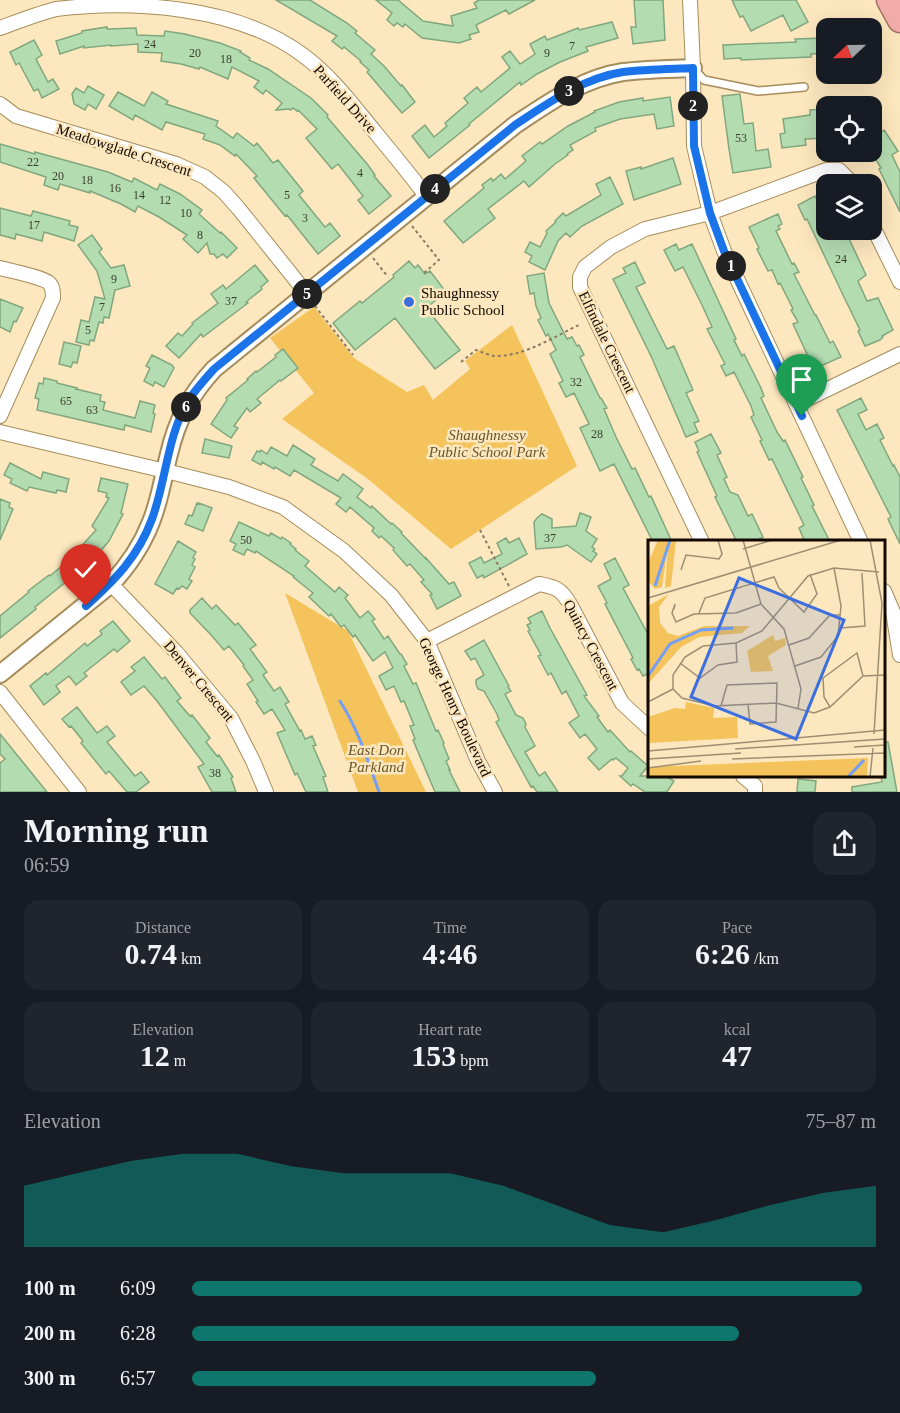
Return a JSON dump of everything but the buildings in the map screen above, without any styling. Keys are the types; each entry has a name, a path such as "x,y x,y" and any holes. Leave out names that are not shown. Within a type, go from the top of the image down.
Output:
{"highway":[{"path":"889,0 900,20"}],"street":[{"path":"690,0 694,146 710,213 724,251 860,540"},
{"name":"Parfield Drive","path":"0,28 56,4 117,1 149,1 192,7 249,24 300,53 327,76 348,98 426,196"},
{"path":"0,674 111,584 134,555 151,521 177,425 188,402 204,380 219,365 311,300 426,196 515,125 557,97 589,82 621,72 693,68"},
{"name":"Meadowglade Crescent","path":"0,104 16,116 176,164 205,177 224,192 239,209 311,300"},
{"path":"710,213 826,170 839,170 843,174"},
{"name":"Elfindale Crescent","path":"701,540 580,286 580,277 585,267 611,247 645,229 710,213"},
{"path":"879,240 900,282"},
{"path":"0,268 41,279 52,286 54,298 0,416"},
{"path":"797,404 900,354"},
{"name":"George Henry Boulevard","path":"0,432 229,487 283,507 344,550 392,595 427,641 478,761 495,792"},
{"name":"Denver Crescent","path":"111,584 176,652 231,718 266,792"},
{"name":"Quincy Crescent","path":"427,641 539,584 553,586 563,594 622,704 648,727"},
{"path":"885,593 893,612 900,655"},
{"path":"0,692 79,792"},
{"path":"744,777 755,786 755,792"}],"lane":[{"path":"693,68 704,80 758,91 804,87"}],"path":[{"path":"412,226 440,260 424,273"},
{"path":"373,258 388,277"},
{"path":"311,300 353,355"},
{"path":"461,362 476,350 493,356 526,350 582,324"},
{"path":"480,530 515,596"}],"green space":[{"name":"Shaughnessy Public School Park","path":"314,307 354,358 407,392 424,385 433,400 470,369 465,361 512,325 577,466 451,549 368,479 282,419 314,393 270,338"},
{"name":"East Don Parkland","path":"285,593 348,631 426,792 358,792"}],"waterway":[{"path":"340,701 367,757 379,792"}],"place":[{"name":"Shaughnessy Public School","path":"409,302"}],"route":[{"path":"86,606 111,584 134,555 151,521 177,425 188,402 214,369 515,125 557,97 589,82 621,72 693,68 694,146 710,213 724,251 802,416"}]}
